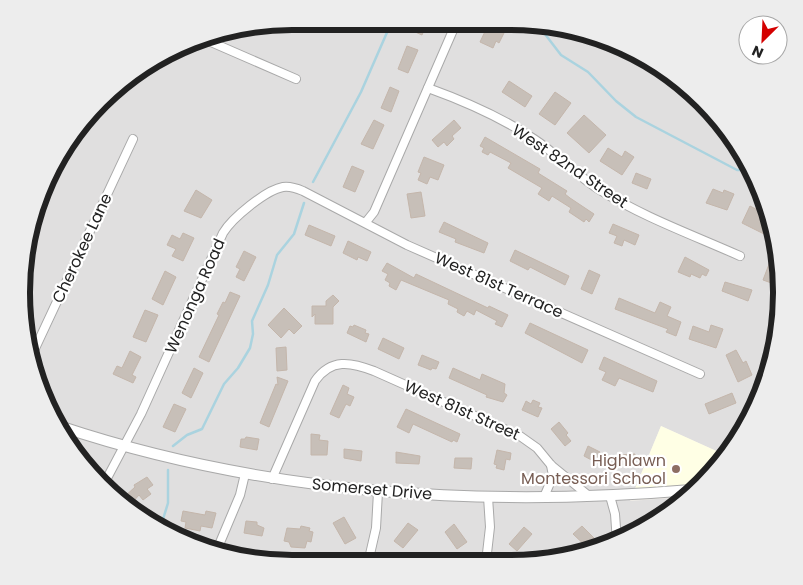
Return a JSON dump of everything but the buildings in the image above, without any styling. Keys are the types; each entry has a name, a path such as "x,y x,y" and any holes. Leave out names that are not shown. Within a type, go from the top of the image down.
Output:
{"street":[{"path":"366,222 374,212 453,30"},
{"path":"212,43 296,79"},
{"name":"West 82nd Street","path":"428,88 514,126 554,154 597,188 619,202 740,256"},
{"name":"Cherokee Lane","path":"36,347 133,140"},
{"name":"Wenonga Road","path":"107,478 125,447 228,225 275,189 286,186 302,191"},
{"name":"West 81st Terrace","path":"302,191 366,222 407,245 700,374"},
{"name":"West 81st Street","path":"272,479 311,389 319,375 340,363 364,367 520,436 537,448 551,465 589,496"},
{"name":"Somerset Drive","path":"68,429 125,447 245,474 378,492 488,497 544,497 610,496 683,491"},
{"path":"544,497 553,476 551,465"},
{"path":"219,544 240,495 245,474"},
{"path":"370,555 376,528 378,492"},
{"path":"610,496 615,514 616,533"},
{"path":"487,555 490,528 488,497"}],"shaded area":[{"path":"292,30 510,30 545,32 595,44 642,65 684,95 708,119 738,161 753,192 764,225 771,258 773,292 771,327 759,377 746,409 729,438 719,452 661,426 630,501 674,498 642,520 595,541 545,553 510,555 292,555 258,553 208,541 161,520 119,490 84,452 57,409 39,360 32,327 30,292 32,258 44,208 65,161 95,119 119,95 147,74 192,50 225,39 258,32"},
{"name":"Highlawn Montessori School","path":"661,426 719,452 689,485 634,491"}],"waterway":[{"path":"313,182 361,92 388,30"},
{"path":"543,32 561,55 588,72 616,101 636,117 737,170 743,170"},
{"path":"173,446 187,435 202,429 224,384 238,368 250,348 253,334 252,321 268,285 277,255 294,234 304,203"},
{"path":"163,521 168,503 168,470"}],"place":[{"name":"Highlawn Montessori School","path":"676,469"}]}
